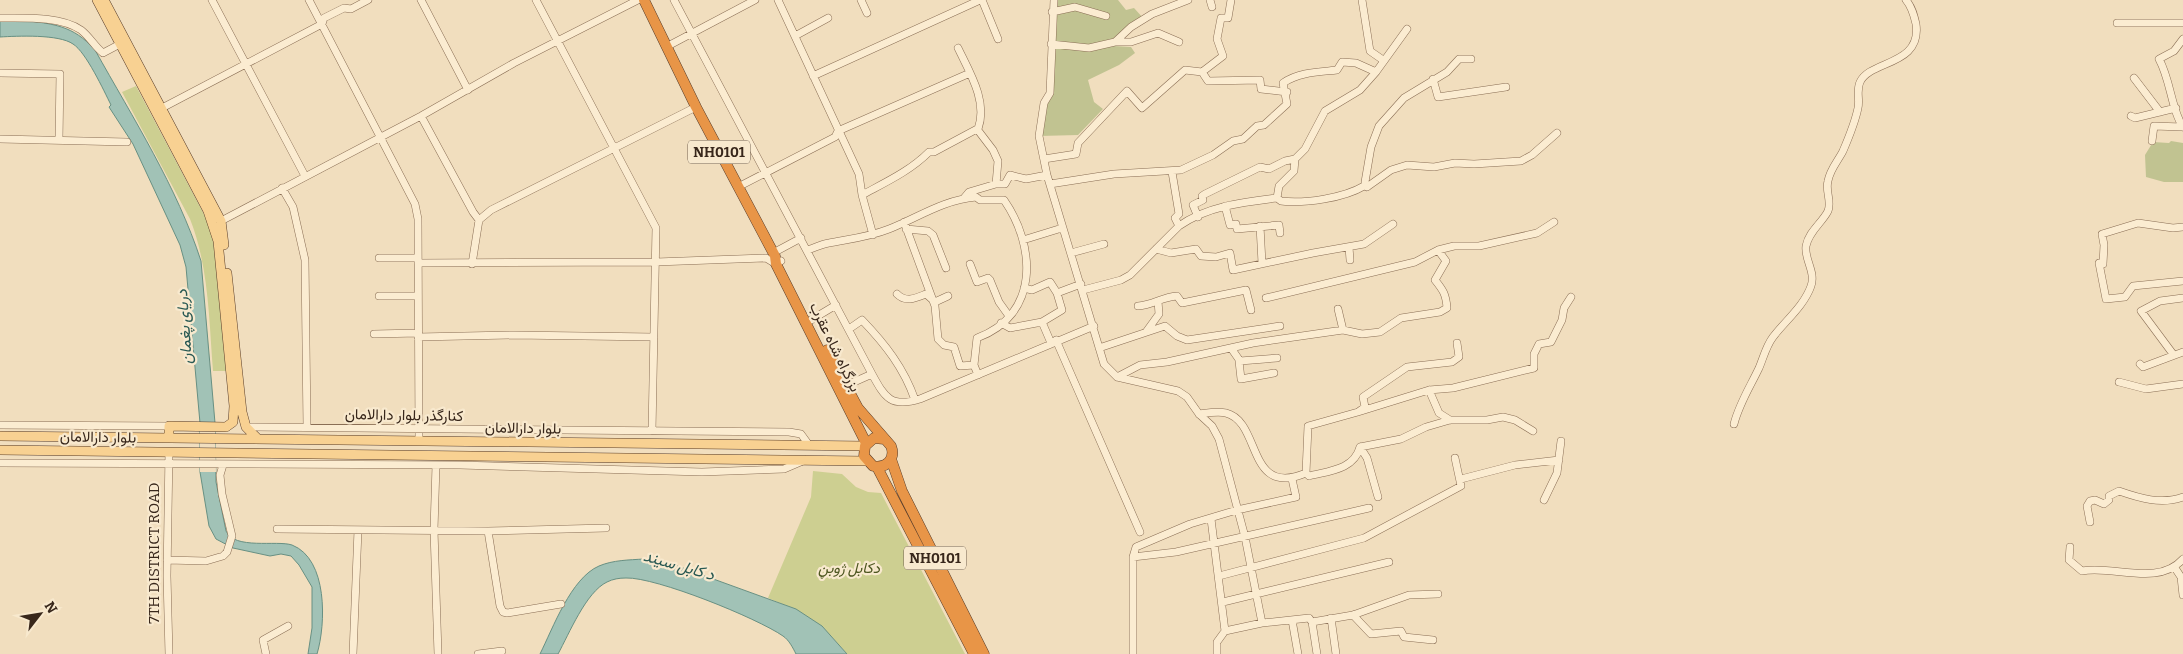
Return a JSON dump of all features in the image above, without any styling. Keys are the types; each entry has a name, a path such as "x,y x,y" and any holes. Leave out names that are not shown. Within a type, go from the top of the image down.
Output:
{"highway":[{"name":"NH0101","path":"644,0 696,108 845,386"},
{"name":"بزرگراه شاه عقرب","path":"776,258 865,445"},
{"name":"بزرگراه شاه عقرب","path":"845,386 858,408 884,439"},
{"path":"865,445 874,438 884,439"},
{"name":"NH0101","path":"884,439 892,450 891,459 902,491 984,654"},
{"name":"NH0101","path":"865,445 866,461"},
{"path":"866,461 877,467 885,465 891,459"},
{"name":"NH0101","path":"877,467 974,654"}],"main road":[{"path":"97,0 120,44 162,108 221,221 242,412 246,427 258,439"},
{"path":"104,0 208,212 218,241 234,418 229,426 169,426 169,438"},
{"name":"بلوار دارالامان","path":"0,436 865,445"},
{"path":"119,437 119,451"},
{"path":"274,452 279,439"},
{"name":"بلوار دارالامان","path":"0,450 866,461"}],"street":[{"path":"212,0 305,176"},
{"path":"309,0 415,204 418,219 420,440"},
{"path":"162,108 322,24 324,18 337,11 344,8 351,9 368,0"},
{"path":"421,0 468,90"},
{"path":"536,0 656,228 652,431"},
{"path":"221,221 421,116 556,41 638,0"},
{"path":"674,0 886,398 898,403 915,400 1094,326"},
{"path":"666,47 755,0"},
{"path":"778,0 859,174 862,195 873,235"},
{"path":"861,0 867,13"},
{"path":"814,76 979,0 998,39"},
{"path":"1054,0 1050,93 1044,103 1040,136 1047,174 1062,228 1082,287 1104,364 1117,377 1178,391 1187,397 1199,414 1212,426 1219,439 1245,537 1262,623"},
{"path":"1115,42 1131,27 1152,14 1173,8 1184,0"},
{"path":"1044,159 1076,154 1078,143 1127,91 1142,108 1185,70 1202,72 1224,56 1217,39 1221,18 1228,18 1231,0"},
{"path":"1362,0 1370,51 1383,60"},
{"path":"1734,424 1738,410 1771,339 1792,316 1811,286 1813,275 1806,248 1815,227 1828,211 1827,184 1830,172 1842,152 1853,126 1859,106 1857,90 1860,80 1868,74 1894,62 1910,48 1915,40 1914,16 1906,0"},
{"path":"1052,12 1076,7 1106,16"},
{"path":"0,18 57,21 72,25 84,32 102,54 120,44"},
{"path":"795,36 828,18"},
{"path":"2116,23 2183,23"},
{"path":"1198,217 1193,205 1203,200 1202,196 1205,194 1260,167 1269,169 1285,161 1294,160 1306,149 1325,111 1360,90 1407,30"},
{"path":"1051,44 1089,48 1115,42 1131,42 1158,33 1179,42"},
{"path":"2152,141 2154,126 2183,127 2176,108 2169,78 2159,59 2174,51 2183,41"},
{"path":"958,48 970,73 982,109 978,129 993,150 998,161 996,184"},
{"path":"1368,187 1365,182 1371,147 1379,126 1404,98 1447,72 1459,59 1471,59"},
{"path":"1050,184 1114,174 1172,172 1199,163 1233,141 1243,139 1257,126 1264,125 1287,104 1283,83 1291,77 1307,73 1337,70 1342,62 1356,63 1376,72"},
{"path":"1202,72 1208,81 1260,80 1261,89 1286,92"},
{"path":"0,73 60,74 59,140"},
{"path":"738,187 835,137 838,131 970,73"},
{"path":"2134,78 2160,112"},
{"path":"1433,79 1438,97 1506,87"},
{"path":"472,264 479,220 490,210 696,108"},
{"path":"2131,116 2135,118 2176,108"},
{"path":"421,116 472,212 479,220"},
{"path":"862,195 923,161 930,152 934,152 978,129"},
{"path":"1057,293 1121,280 1146,261 1179,226 1225,206 1277,198 1280,201 1304,202 1354,192 1364,186 1368,187 1391,170 1407,165 1434,167 1455,162 1474,164 1521,161 1532,155 1556,133"},
{"path":"0,139 128,142"},
{"path":"1277,198 1279,186 1294,171 1294,160"},
{"path":"1172,172 1179,214 1175,218 1179,226"},
{"path":"964,198 969,192 996,184 1005,184 1010,175 1026,179 1047,174"},
{"path":"282,188 293,207 305,260 307,427"},
{"path":"807,250 828,243 873,235 905,225 935,206 964,198 976,197 980,200 1004,200 1013,214 1027,256 1024,288 1009,316 990,333 977,338 974,365 978,375"},
{"path":"1225,206 1230,225 1236,224 1237,229 1279,225 1280,233"},
{"path":"1266,298 1415,262 1438,250 1503,242 1537,233 1554,222"},
{"path":"2183,227 2173,228 2138,223 2102,234 2104,244 2103,264 2098,263 2106,299 2125,297 2133,286 2183,281"},
{"path":"1156,249 1171,253 1196,249 1201,256 1216,257 1230,253 1233,270 1372,241 1394,224"},
{"path":"905,225 928,231 933,235 946,268"},
{"path":"905,225 930,297 935,306 938,339 944,345 954,347 960,366 974,365"},
{"path":"1260,226 1262,263"},
{"path":"1023,240 1062,228"},
{"path":"379,258 472,264 656,262 776,258 801,238"},
{"path":"1071,253 1104,244"},
{"path":"1349,247 1350,260"},
{"path":"1117,377 1140,365 1167,362 1231,348 1343,330 1362,334 1380,332 1401,318 1445,310 1445,292 1435,280 1446,260 1438,250"},
{"path":"970,264 977,282 988,278 995,288 999,302 1009,316"},
{"path":"1001,323 1010,328 1042,322 1062,310 1057,293 1050,282 1032,290 1024,288"},
{"path":"1138,306 1153,305 1162,298 1176,296 1182,303 1246,290 1251,310"},
{"path":"897,294 902,299 910,300 926,294 934,302 948,296"},
{"path":"379,296 418,296"},
{"path":"1306,473 1308,426 1398,402 1429,390 1453,388 1534,368 1534,354 1539,344 1550,342 1562,320 1564,308 1571,298"},
{"path":"2173,354 2141,311 2160,301 2183,298"},
{"path":"1146,332 1159,314 1158,301"},
{"path":"811,320 836,305"},
{"path":"1338,309 1343,330"},
{"path":"849,330 862,320 879,338 901,368 915,400"},
{"path":"1042,322 1053,342 1140,532"},
{"path":"1099,348 1165,326 1177,336 1187,340 1280,326"},
{"path":"374,334 654,337"},
{"path":"1358,412 1365,407 1363,396 1407,367 1452,362 1459,357 1457,343"},
{"path":"1231,348 1238,360 1241,379 1274,373"},
{"path":"2140,364 2143,368 2173,354 2183,352"},
{"path":"1238,360 1277,358"},
{"path":"845,386 872,374"},
{"path":"2118,382 2146,389 2183,384"},
{"path":"1429,390 1439,413 1450,420"},
{"path":"1199,414 1226,413 1236,418 1245,426 1261,467 1279,477 1292,479 1306,473"},
{"path":"1360,447 1401,439 1426,427 1450,420 1487,420 1503,417 1515,420 1533,431"},
{"path":"0,425 169,426"},
{"name":"کنارگذر بلوار دارالامان","path":"246,427 801,434 809,445"},
{"path":"1544,500 1557,473 1562,441"},
{"path":"1306,473 1309,476 1341,468 1358,456 1360,447"},
{"path":"1360,447 1367,458 1378,497"},
{"name":"7TH DISTRICT ROAD","path":"169,452 167,560 169,654"},
{"path":"1219,576 1251,566 1364,538 1461,486 1461,479 1455,466 1455,458"},
{"path":"0,463 436,466 702,472 784,469 806,459"},
{"path":"1461,479 1516,465 1560,460"},
{"path":"167,560 206,561 223,556 230,546 232,536 222,494 220,465"},
{"path":"436,466 434,530 438,654"},
{"path":"1133,654 1133,557 1136,547 1190,524 1237,510 1296,497 1292,479"},
{"path":"2090,522 2087,506 2090,501 2095,500 2104,504 2109,500 2109,496 2119,491 2147,499 2175,500 2183,497"},
{"path":"1133,557 1176,552 1369,508"},
{"path":"1211,519 1225,631"},
{"path":"278,529 488,531 606,528"},
{"path":"353,654 358,530"},
{"path":"488,531 500,606 503,612 507,614 561,604"},
{"path":"2070,547 2069,560 2082,571 2100,568 2115,572 2165,572 2175,568 2183,558"},
{"path":"1222,602 1389,562"},
{"path":"2175,568 2181,577 2183,595"},
{"path":"1312,622 1353,615 1409,595 1438,594"},
{"path":"1353,615 1371,634 1401,631 1404,637 1433,640"},
{"path":"1217,654 1216,642 1225,631 1262,623 1310,618 1317,654"},
{"path":"1330,618 1336,654"},
{"path":"1292,620 1298,654"},
{"path":"266,654 263,640 265,637 288,626"},
{"path":"478,654 502,651"}],"green space":[{"path":"1054,0 1118,0 1126,10 1134,8 1144,19 1111,42 1114,46 1131,47 1135,53 1119,65 1088,80 1094,102 1103,109 1078,135 1039,136 1049,97"},
{"path":"136,86 207,220 213,237 228,371 213,371 205,275 190,219 122,92"},
{"path":"2171,141 2183,143 2183,182 2164,182 2146,177 2145,155 2153,142 2169,143"},
{"name":"دکابل ژوبڼ","path":"813,471 842,474 856,487 868,492 881,493 965,654 847,654 812,620 768,598 811,497"}],"water":[{"path":"22,20 62,27 79,35 95,50 153,153 180,206 201,261 215,423 216,482 226,531 231,537 238,540 292,545 304,552 318,578 321,594 322,626 317,654 308,654 312,628 312,587 299,565 291,556 281,554 270,556 233,548 216,539 209,526 200,472 200,423 186,267 180,245 133,144 109,107 111,105 83,55 73,44 58,39 38,36 0,37 0,21"},
{"path":"644,559 672,564 796,609 822,626 847,654 796,654 791,644 785,638 770,628 730,609 660,584 626,578 607,582 599,587 585,604 558,654 540,654 571,592 589,572 599,566 610,563"}],"pier":[{"path":"200,423 215,423 216,472 200,472"}],"water label":[{"name":"دریای پغمان","path":"184,327"},
{"name":"د کابل سيند","path":"679,565"}]}
